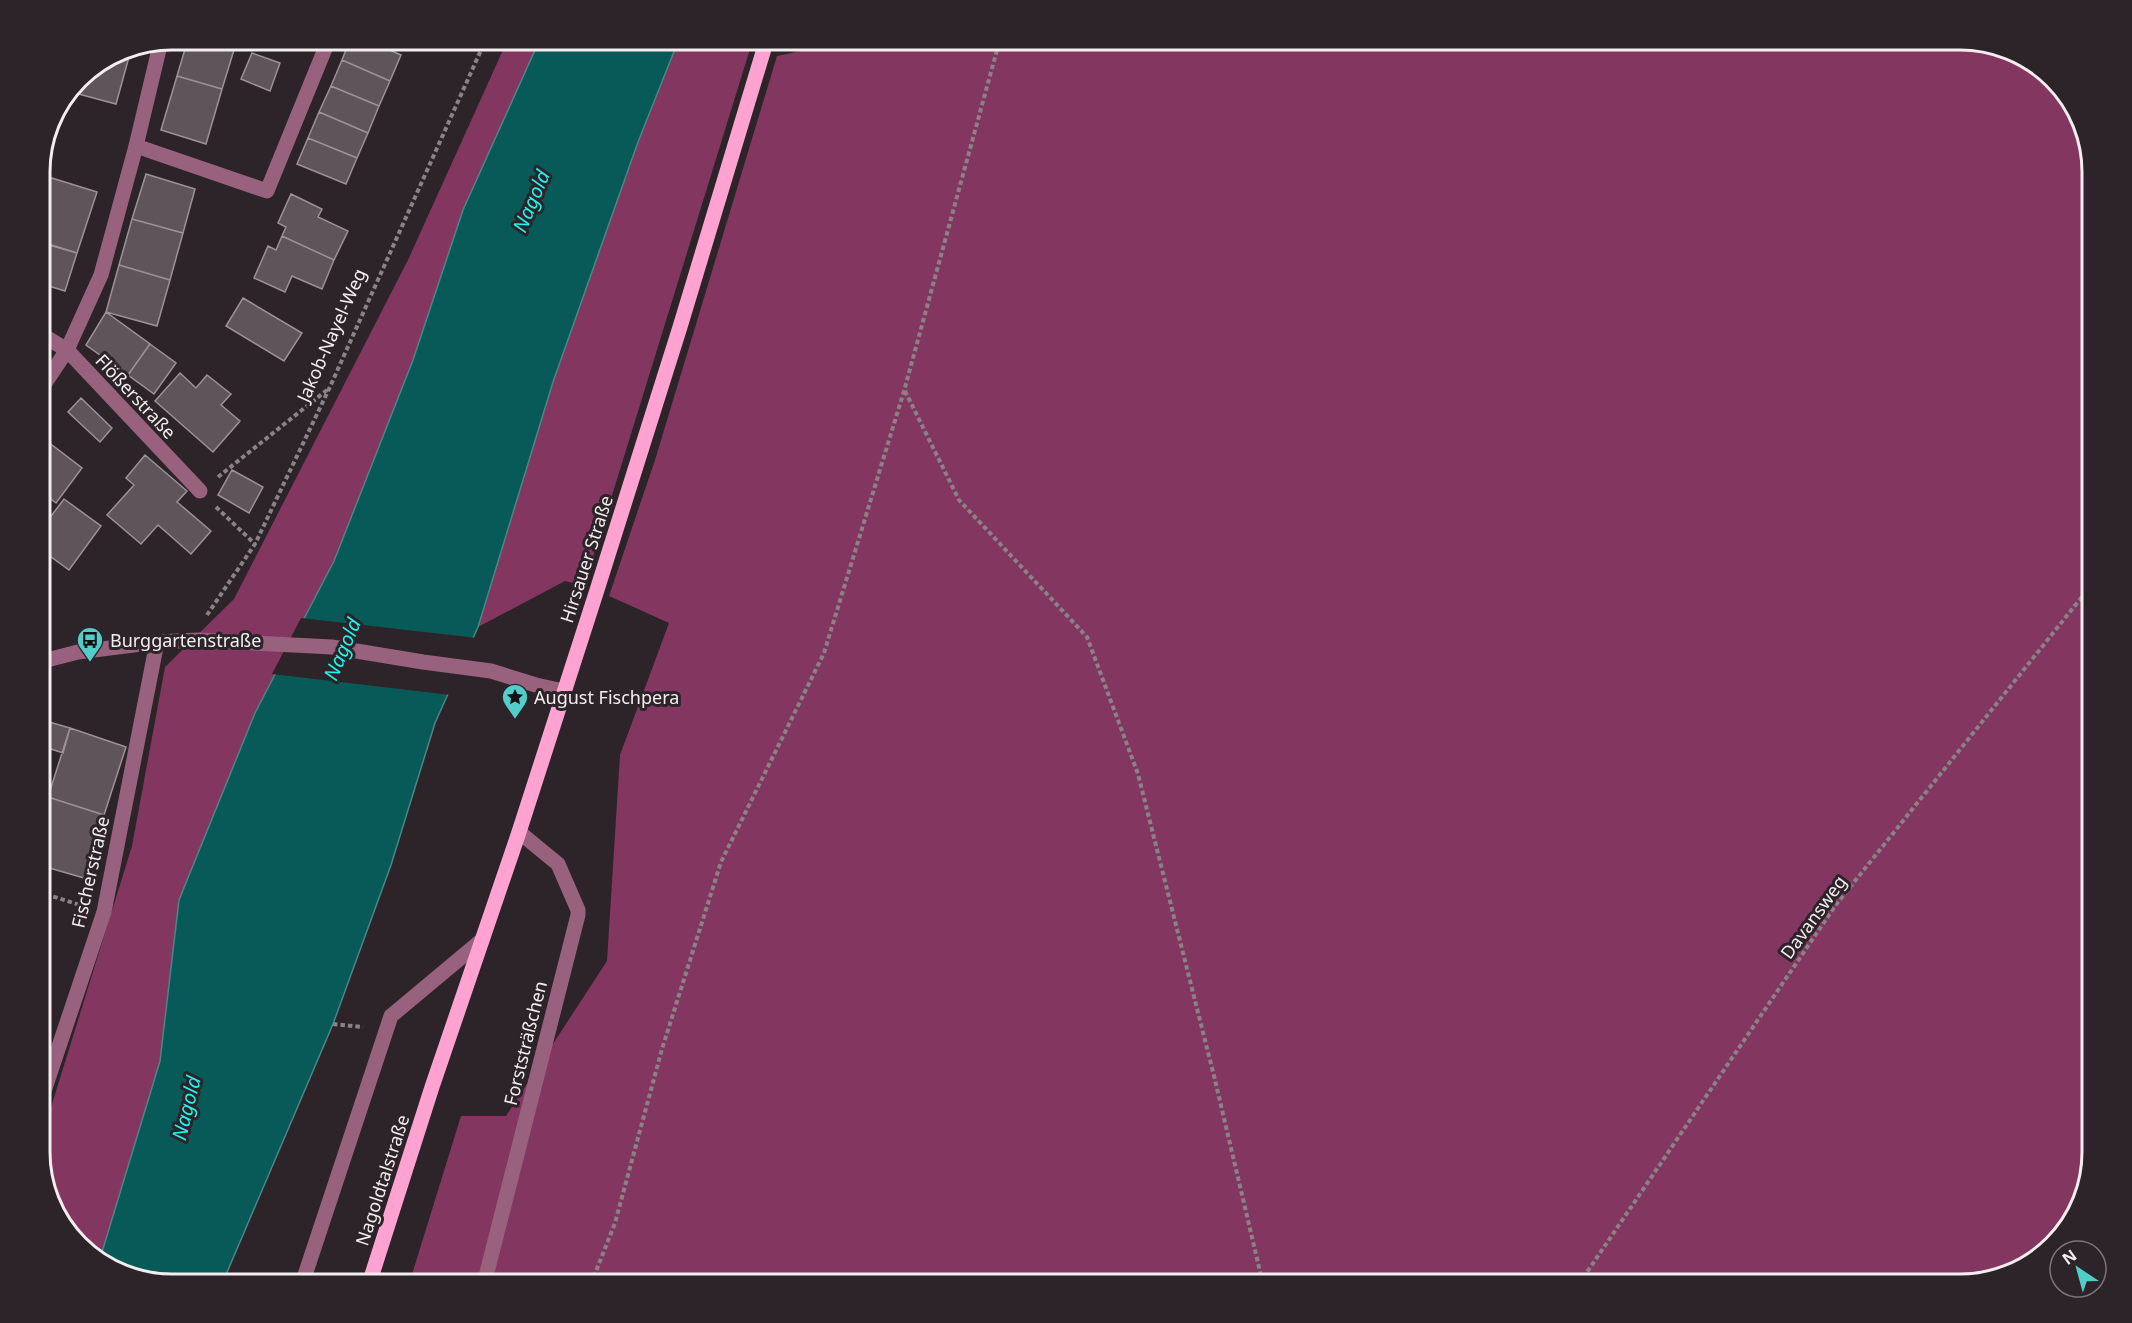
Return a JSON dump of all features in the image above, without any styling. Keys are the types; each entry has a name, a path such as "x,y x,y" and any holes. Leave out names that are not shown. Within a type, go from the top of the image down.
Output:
{"main road":[{"name":"Hirsauer Straße","path":"432,1087 519,832 680,327 764,50"},
{"name":"Nagoldtalstraße","path":"372,1274 432,1087"}],"street":[{"path":"136,146 267,191 325,50"},
{"path":"50,376 67,350 101,275 159,51"},
{"name":"Flößerstraße","path":"50,340 67,350 200,491"},
{"path":"50,659 78,652 157,642 199,640 332,647 491,671 564,691"},
{"name":"Fischerstraße","path":"50,1073 104,912 157,642"},
{"name":"Forststräßchen","path":"487,1274 578,915 578,910 558,864 519,832"},
{"path":"305,1274 391,1016 482,940"}],"path":[{"name":"Jakob-Nayel-Weg","path":"199,640 207,614 255,544 328,389 481,50"},
{"path":"595,1274 615,1223 662,1050 721,862 824,653 904,390 997,50"},
{"path":"255,544 200,491 328,389"},
{"path":"904,390 959,500 1087,637 1138,774 1215,1080 1261,1274"},
{"name":"Davansweg","path":"1586,1274 1834,906 2082,598"},
{"path":"50,895 104,912"}],"shaded area":[{"path":"503,50 535,50 463,210 413,360 334,561 255,713 179,900 160,1061 102,1251 85,1238 75,1226 56,1190 50,1159 50,1111 132,846 165,667 234,599 408,260"},
{"path":"675,50 750,50 584,586 565,581 478,627 553,382 638,142"},
{"path":"805,50 1960,50 1992,54 2021,66 2047,85 2066,111 2076,133 2082,164 2082,1151 2078,1183 2066,1212 2047,1238 2021,1257 1992,1269 1960,1274 412,1274 461,1116 506,1116 607,961 620,755 669,623 609,596 655,460 777,56"}],"water":[{"name":"Nagold","path":"535,50 675,50 638,142 553,382 478,627 435,723 391,865 333,1024 226,1274 172,1274 140,1269 125,1264 102,1251 160,1061 179,900 255,713 334,561 413,360 463,210"}],"pier":[{"path":"301,618 477,638 451,695 272,674"}],"building":[{"path":"185,50 234,50 222,89 177,76"},
{"path":"346,50 389,50 401,55 390,81 342,60"},
{"path":"252,53 280,63 270,91 241,79"},
{"path":"129,58 116,104 78,94 104,70"},
{"path":"342,60 390,81 379,106 331,86"},
{"path":"177,76 222,89 206,144 161,130"},
{"path":"331,86 379,106 368,133 319,112"},
{"path":"319,112 368,133 357,158 308,138"},
{"path":"308,138 357,158 346,184 297,164"},
{"path":"146,174 195,189 183,233 132,219"},
{"path":"50,177 97,192 77,253 50,244"},
{"path":"291,194 322,209 318,217 348,231 334,260 282,236 286,227 278,223"},
{"path":"132,219 183,233 170,280 119,265"},
{"path":"282,236 334,260 322,289 292,276 285,292 254,278 268,246 276,250"},
{"path":"50,245 77,253 65,291 50,286"},
{"path":"119,265 170,280 157,326 106,312"},
{"path":"243,298 302,333 284,361 226,326"},
{"path":"106,312 150,344 128,375 86,345"},
{"path":"150,344 176,363 154,394 128,375"},
{"path":"180,373 196,388 207,375 231,394 221,405 240,421 213,452 155,401"},
{"path":"81,398 112,428 100,442 68,412"},
{"path":"50,443 82,468 56,503 50,498"},
{"path":"145,455 187,491 177,502 211,531 191,554 158,525 141,544 107,515 134,485 126,478"},
{"path":"232,470 263,487 249,513 218,495"},
{"path":"64,499 101,526 69,570 50,556 50,517"},
{"path":"50,722 70,728 63,753 50,749"},
{"path":"70,728 126,747 104,815 50,798 50,791"},
{"path":"50,798 104,815 84,878 50,868"}],"place":[{"name":"Burggartenstraße","path":"90,663"},
{"name":"August Fischpera","path":"515,720"}]}
